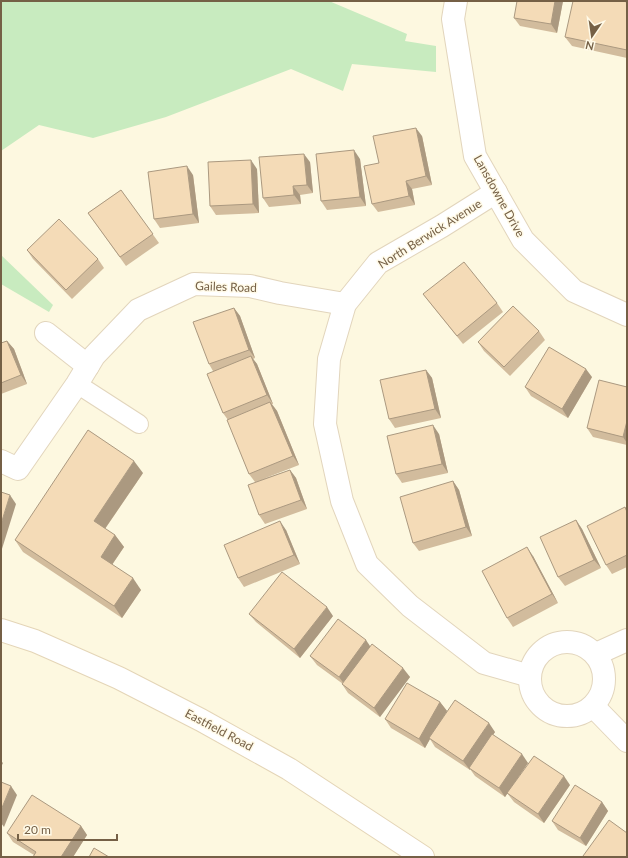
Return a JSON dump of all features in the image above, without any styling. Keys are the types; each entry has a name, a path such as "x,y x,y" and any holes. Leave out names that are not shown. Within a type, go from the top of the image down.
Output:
{"street":[{"name":"Lansdowne Drive","path":"456,1 453,19 475,156 523,240 574,291 627,315"},
{"name":"North Berwick Avenue","path":"496,192 442,226 378,263 345,304 329,359 325,424 342,501 368,564 410,606 484,663 530,676"},
{"name":"Gailes Road","path":"1,461 18,469 77,384 94,356 138,310 194,284 250,286 280,293 345,304"},
{"path":"46,333 88,366"},
{"name":"Eastfield Road","path":"1,630 35,641 119,678 201,720 289,769 423,857"},
{"path":"596,654 627,640"},
{"path":"569,641 583,644 596,654 604,672 604,685 602,692 593,706 582,713 569,716 556,714 549,711 539,702 533,693 530,676 537,656 546,647 556,643 569,641"},
{"path":"593,706 627,741"}],"lane":[{"path":"77,384 139,424"}],"green space":[{"path":"1,1 329,1 407,34 405,41 436,46 436,72 352,64 343,91 291,69 166,117 93,138 39,125 1,151"},
{"path":"1,255 53,305 49,312 1,284"}],"building":[{"path":"517,1 555,1 551,24 514,18"},
{"path":"573,1 627,2 627,50 565,37"},
{"path":"416,128 426,176 406,181 409,196 372,204 364,166 379,163 373,136"},
{"path":"354,150 360,197 321,201 316,154"},
{"path":"304,154 307,185 293,186 294,195 263,198 259,157"},
{"path":"251,160 253,204 210,206 208,162"},
{"path":"187,166 193,214 154,219 148,172"},
{"path":"121,190 153,234 120,257 88,213"},
{"path":"59,219 98,259 66,290 27,250"},
{"path":"464,262 497,303 457,336 423,294"},
{"path":"513,306 539,331 504,367 478,342"},
{"path":"234,308 249,350 209,364 193,322"},
{"path":"7,341 21,375 1,383 1,343"},
{"path":"549,347 586,369 562,409 525,387"},
{"path":"251,356 267,395 223,413 207,374"},
{"path":"426,370 435,409 389,419 380,380"},
{"path":"599,380 627,387 627,421 623,437 587,428"},
{"path":"270,402 293,456 249,474 227,420"},
{"path":"433,425 442,464 396,474 387,436"},
{"path":"88,430 134,461 94,521 115,535 101,557 133,578 114,606 15,540"},
{"path":"290,470 301,500 259,515 248,485"},
{"path":"453,481 466,527 413,543 400,497"},
{"path":"1,492 10,495 1,524"},
{"path":"625,507 627,512 627,555 606,565 587,526"},
{"path":"576,520 594,560 558,577 540,537"},
{"path":"280,521 294,555 238,578 224,545"},
{"path":"527,547 552,594 507,618 482,571"},
{"path":"282,572 327,607 294,649 249,614"},
{"path":"338,619 366,640 339,677 310,656"},
{"path":"372,644 403,668 374,708 342,684"},
{"path":"407,683 440,702 419,739 385,719"},
{"path":"455,700 489,723 463,761 429,738"},
{"path":"492,734 522,754 499,788 469,768"},
{"path":"534,756 564,776 538,814 507,793"},
{"path":"1,782 11,786 1,810"},
{"path":"575,785 602,802 580,838 552,821"},
{"path":"32,795 81,826 61,857 33,857 36,852 7,833"},
{"path":"609,820 627,833 627,857 584,857 583,856"},
{"path":"94,848 109,857 89,857"}]}
